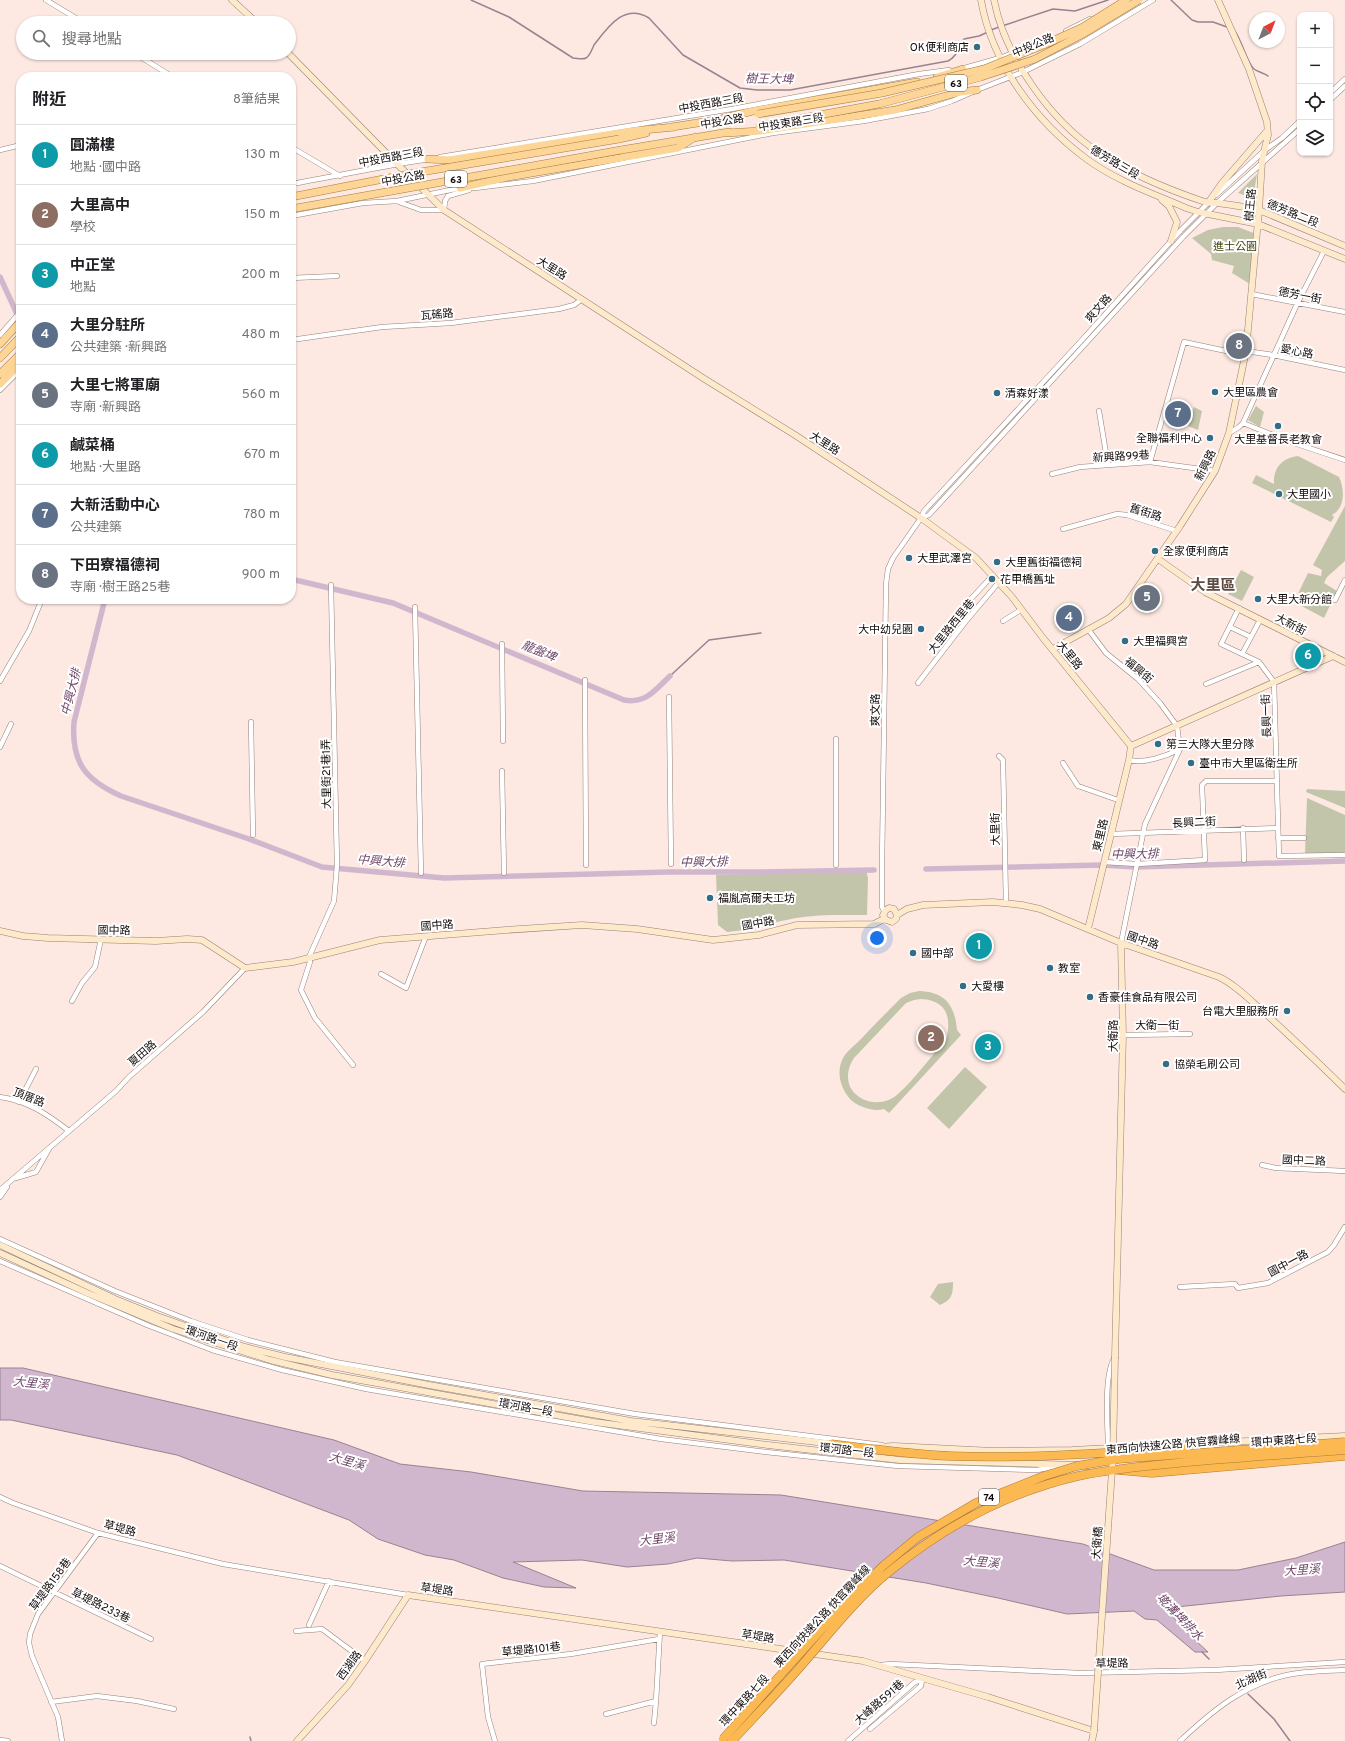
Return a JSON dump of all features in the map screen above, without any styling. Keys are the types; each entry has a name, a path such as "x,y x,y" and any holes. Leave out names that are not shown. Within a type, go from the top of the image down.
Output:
{"highway":[{"name":"東西向快速公路 快官霧峰線","path":"720,1741 848,1600 883,1566 918,1538 976,1503 1044,1476 1077,1466 1118,1458 1345,1442"},
{"path":"831,1444 873,1450 947,1456 993,1457 1084,1454 1247,1444 1269,1447"},
{"name":"東西向快速公路 快官霧峰線","path":"732,1741 793,1675 854,1605 889,1571 924,1546 979,1512 1024,1492 1046,1485 1077,1476 1120,1468 1224,1458 1345,1450"},
{"path":"1106,1468 1124,1472 1152,1473 1345,1455"}],"main road":[{"name":"中投公路","path":"296,196 409,174 619,140 675,127 724,118 758,114 882,93 984,68 1046,44 1083,27 1126,0"},
{"name":"中投公路","path":"296,208 695,137 726,133 879,104 994,72 1034,59 1076,38 1139,0"},
{"path":"724,118 753,111 934,78 963,69"},
{"path":"726,133 760,131 895,110 977,90"},
{"path":"428,159 450,160 632,131 675,127"},
{"path":"460,188 508,177 678,148 695,137"},
{"path":"0,344 16,324"},
{"path":"0,358 16,341"},
{"path":"0,374 16,357"},
{"path":"0,384 16,368"}],"street":[{"path":"46,0 72,16"},
{"path":"232,0 249,16"},
{"name":"德芳路三段","path":"981,0 984,14 1000,58 1011,77 1046,122 1075,149 1089,160 1112,174 1156,195 1198,212 1258,224"},
{"name":"德芳路三段","path":"994,0 1000,23 1023,72 1048,106 1083,142 1098,153 1136,173 1168,188 1208,203"},
{"name":"中投西路三段","path":"296,183 340,176 396,163 732,109 919,74 963,69 1000,58 1054,37 1088,20 1120,0"},
{"name":"中投東路三段","path":"296,215 363,203 397,201 460,188 475,188 534,181 773,133 864,121 921,110 952,101 1023,72 1080,44 1153,0"},
{"name":"樹王路","path":"1218,0 1242,51 1265,112 1268,131 1262,161 1258,224 1246,351 1229,433"},
{"path":"145,60 165,72"},
{"name":"大里路","path":"295,60 444,210 703,378 795,435 921,518 976,558 993,575 1023,611 1130,746"},
{"path":"1333,90 1345,79"},
{"path":"1333,97 1345,86"},
{"name":"爽文路","path":"884,912 882,907 882,865 886,576 893,558 921,518 924,511 1171,241 1198,212 1265,150 1282,138 1297,124"},
{"path":"1208,203 1222,183 1268,131"},
{"name":"爽文路","path":"921,518 929,515 1206,214 1262,161 1297,132"},
{"path":"0,150 16,146"},
{"path":"296,150 340,176"},
{"path":"397,201 421,210 444,210 445,202 448,196 456,192 475,188"},
{"path":"1156,195 1169,206 1177,222 1171,241"},
{"name":"德芳路二段","path":"1208,203 1217,203 1259,210 1345,246"},
{"name":"德芳路二段","path":"1258,224 1345,259"},
{"path":"1229,433 1239,428 1243,423 1297,304 1324,251"},
{"path":"296,278 337,276"},
{"name":"德芳一街","path":"1251,294 1345,312"},
{"name":"瓦磘路","path":"296,339 382,327 451,323 559,309 574,306 582,299"},
{"path":"0,335 16,322"},
{"name":"愛心路","path":"1150,462 1184,342 1231,352 1246,351 1345,370"},
{"path":"0,390 16,374"},
{"path":"1099,411 1108,465"},
{"path":"1243,423 1288,441 1345,460"},
{"name":"新興路","path":"1052,649 1109,618 1123,607 1177,531 1215,471 1229,433"},
{"name":"新興路99巷","path":"1052,474 1080,467 1150,462 1215,471"},
{"name":"舊街路","path":"1063,530 1117,514 1127,515 1177,531"},
{"name":"大新街","path":"1158,559 1205,592 1333,656"},
{"path":"957,614 993,575"},
{"path":"1335,600 1345,580"},
{"name":"大里路西里巷","path":"918,683 966,621 999,582"},
{"name":"大里街21巷1弄","path":"331,585 337,865 334,900 309,957 310,962 301,990 315,1018 353,1065"},
{"path":"0,681 29,631 40,604"},
{"path":"415,608 421,873"},
{"name":"長興一街","path":"1239,608 1221,644 1259,662 1274,682 1279,856 1345,854"},
{"path":"1003,621 1019,611 1023,611"},
{"path":"1242,654 1260,620"},
{"path":"1230,627 1251,637"},
{"name":"福興街","path":"1088,629 1106,654 1138,678 1148,688 1177,726"},
{"path":"502,644 503,741"},
{"path":"1130,746 1333,656 1345,662"},
{"path":"1206,684 1259,662"},
{"path":"585,680 586,865"},
{"path":"668,698 671,864"},
{"path":"251,722 253,835"},
{"path":"0,747 11,724"},
{"path":"1129,760 1133,762 1153,758 1180,749 1177,726"},
{"path":"836,739 836,865"},
{"name":"東里路","path":"1088,928 1118,800 1129,760 1130,746"},
{"name":"大衛路","path":"1115,1357 1123,1034 1121,943 1143,833 1150,813 1180,749"},
{"name":"大里街","path":"999,756 1003,760 1006,903"},
{"path":"1063,763 1078,786 1118,800"},
{"path":"502,771 504,873"},
{"path":"1103,864 1137,864 1205,860 1202,785 1204,783 1227,781 1277,781"},
{"path":"1243,828 1244,860"},
{"name":"長興二街","path":"1110,834 1243,828 1278,828"},
{"path":"1278,838 1304,838"},
{"name":"國中路","path":"0,931 23,936 48,938 156,941 187,939 202,940 245,968 293,962 380,940 426,936 582,925 637,929 713,940 759,935 797,925 874,924 884,919 892,922 896,919 897,915 907,909 923,905 993,902 1006,903 1040,909 1121,943 1224,979 1292,1038 1345,1089"},
{"path":"884,919 884,912 887,909 892,908 896,911 897,915"},
{"path":"381,974 406,988 426,936"},
{"path":"72,1001 82,983 95,967 101,939"},
{"name":"夏田路","path":"0,1190 116,1091 129,1077 203,1012 245,968"},
{"name":"大衛一街","path":"1123,1034 1190,1034"},
{"path":"19,1102 36,1069"},
{"name":"頂厝路","path":"0,1097 19,1102 44,1112 69,1131"},
{"path":"0,1197 5,1189 16,1179 36,1172 49,1148"},
{"name":"國中二路","path":"1262,1165 1276,1168 1345,1171"},
{"name":"國中一路","path":"1180,1287 1235,1284 1238,1288 1268,1283 1328,1252 1334,1246 1345,1228"},
{"name":"環河路一段","path":"0,1239 115,1291 192,1321 248,1340 335,1362 635,1414 894,1446 993,1451 1108,1448"},
{"name":"環河路一段","path":"0,1246 115,1299 178,1324 246,1347 285,1357 429,1385 631,1421 831,1444 856,1444 877,1447 894,1446"},
{"name":"環河路一段","path":"0,1253 87,1293 186,1334 270,1360 332,1376 594,1422 768,1445 900,1460 1071,1464 1106,1468"},
{"name":"環河路一段","path":"0,1261 147,1326 212,1350 282,1370 366,1389 646,1437 766,1452 898,1466 938,1468 1037,1470 1071,1464"},
{"path":"1108,1448 1108,1399 1110,1368 1115,1357"},
{"name":"大衛橋","path":"1092,1741 1094,1731 1113,1456 1115,1357"},
{"name":"環中東路七段","path":"1108,1448 1345,1436"},
{"name":"環中東路七段","path":"1106,1468 1224,1453 1345,1446"},
{"name":"環中東路七段","path":"1106,1468 1151,1469 1345,1455"},
{"name":"草堤路","path":"0,1496 13,1503 98,1533 223,1564 408,1595 660,1631 880,1665 922,1680 988,1698 1094,1731"},
{"name":"草堤路158巷","path":"62,1741 58,1717 32,1656 29,1643 30,1634 38,1614 98,1533"},
{"name":"草堤路233巷","path":"0,1566 151,1639"},
{"path":"309,1625 329,1581"},
{"name":"西湖路","path":"297,1741 348,1685 408,1595"},
{"path":"296,1631 322,1629 365,1661"},
{"path":"654,1723 660,1631"},
{"name":"草堤路101巷","path":"495,1741 488,1717 482,1664 571,1654 659,1639"},
{"name":"環中東路七段","path":"720,1741 800,1653"},
{"name":"環中東路七段","path":"735,1741 813,1654"},
{"name":"草堤路","path":"880,1665 891,1664 1080,1673 1216,1670 1345,1662"},
{"name":"北湖街","path":"1180,1741 1223,1703 1262,1683 1301,1673 1345,1670"},
{"path":"870,1729 921,1686 922,1680"},
{"name":"大峰路591巷","path":"848,1741 915,1682 922,1680"},
{"path":"51,1702 97,1696 137,1701 174,1709"},
{"path":"606,1714 656,1701"},
{"path":"0,1740 8,1741"}],"green space":[{"path":"1257,174 1253,198 1238,193"},
{"name":"進士公園","path":"1223,227 1238,227 1256,234 1250,284 1232,273 1234,266 1212,260 1211,254 1192,238 1208,230"},
{"path":"1256,406 1264,412 1260,427 1248,420"},
{"path":"1194,407 1202,411 1198,430 1188,426"},
{"path":"1298,456 1339,477 1343,498 1339,508 1332,515 1334,517 1331,522 1252,483 1256,475 1274,484 1275,473 1280,465 1287,459"},
{"path":"1345,506 1345,561 1327,577 1324,583 1337,591 1324,618 1294,602 1308,573 1321,576 1322,570 1313,565"},
{"path":"1241,570 1254,577 1242,601 1228,594"},
{"path":"1307,789 1345,791 1345,808 1306,792"},
{"path":"1307,798 1345,815 1345,853 1305,854"},
{"path":"866,870 868,878 867,915 805,917 744,930 727,932 718,925 716,875"},
{"path":"919,991 928,992 942,997 951,1007 956,1021 957,1030 961,1035 889,1113 884,1109 875,1110 861,1106 853,1102 844,1090 840,1079 840,1069 843,1058 848,1051 901,998 910,993","holes":["921,999 930,1000 937,1003 946,1012 948,1018 948,1032 946,1040 910,1082 893,1098 881,1102 862,1099 852,1090 848,1078 850,1065 854,1058 906,1003"]},
{"path":"965,1067 987,1087 949,1129 927,1108"},
{"path":"953,1282 951,1296 944,1303 940,1305 930,1297 938,1284"}],"water":[{"name":"大里溪","path":"0,1368 23,1368 334,1440 400,1464 471,1472 583,1491 781,1495 1083,1544 1154,1570 1238,1570 1296,1558 1345,1542 1345,1592 1281,1596 1167,1608 1180,1626 1208,1652 1195,1652 1157,1620 1145,1619 1134,1611 1067,1614 926,1583 784,1560 732,1561 697,1558 668,1564 627,1567 582,1560 513,1562 576,1588 544,1587 503,1578 454,1560 425,1555 378,1539 349,1520 177,1455 11,1420 0,1420"}],"waterway":[{"name":"樹王大埤","path":"471,0 509,17 573,58 580,59 584,59 590,54 599,38 617,19 632,13 640,14 649,18 683,55 740,88 757,90 790,90 948,61 956,54 964,39 979,36 988,32"},
{"name":"樹王大埤","path":"1002,26 1053,9 1075,11 1108,0"},
{"name":"樹王大埤","path":"1171,0 1192,20 1198,22 1213,22 1227,27"},
{"name":"樹王大埤","path":"991,30 999,27"},
{"name":"樹王大埤","path":"1234,30 1240,39 1251,66 1268,76"},
{"name":"中興大排","path":"0,277 16,312"},
{"name":"龍盤埤","path":"296,580 393,603 624,700 638,700 650,695 670,676"},
{"name":"中興大排","path":"104,604 74,722 75,748 78,759 83,768 98,783 121,796 249,839 322,867 444,878 669,872 874,870"},
{"name":"龍盤埤","path":"670,676 709,640 761,633"},
{"name":"中興大排","path":"926,869 1102,865 1135,867 1345,861"},
{"name":"墘溝埤排水","path":"1202,1652 1209,1659"},
{"name":"墘溝埤排水","path":"1248,1694 1274,1719 1290,1741"},
{"path":"250,1737 251,1741"}],"place":[{"name":"OK便利商店","path":"977,47"},
{"name":"下田寮福德祠","path":"1239,346"},
{"name":"大里區農會","path":"1215,392"},
{"name":"清森好漾","path":"997,393"},
{"name":"大新活動中心","path":"1178,414"},
{"name":"大里基督長老教會","path":"1278,426"},
{"name":"全聯福利中心","path":"1210,438"},
{"name":"大里國小","path":"1279,494"},
{"name":"全家便利商店","path":"1155,551"},
{"name":"大里武澤宮","path":"909,558"},
{"name":"大里舊街福德祠","path":"997,562"},
{"name":"花甲橋舊址","path":"992,579"},
{"name":"大里七將軍廟","path":"1147,598"},
{"name":"大里大新分館","path":"1258,599"},
{"name":"大里分駐所","path":"1069,618"},
{"name":"大中幼兒園","path":"921,629"},
{"name":"大里福興宮","path":"1125,641"},
{"name":"鹹菜桶","path":"1308,656"},
{"name":"第三大隊大里分隊","path":"1158,744"},
{"name":"臺中市大里區衛生所","path":"1191,763"},
{"name":"福胤高爾夫工坊","path":"710,898"},
{"name":"圓滿樓","path":"979,946"},
{"name":"國中部","path":"913,953"},
{"name":"教室","path":"1050,968"},
{"name":"大愛樓","path":"963,986"},
{"name":"香豪佳食品有限公司","path":"1090,997"},
{"name":"台電大里服務所","path":"1287,1011"},
{"name":"大里高中","path":"931,1038"},
{"name":"中正堂","path":"988,1047"},
{"name":"協榮毛刷公司","path":"1166,1064"}],"district":[{"name":"大里區","path":"1213,585"}]}
